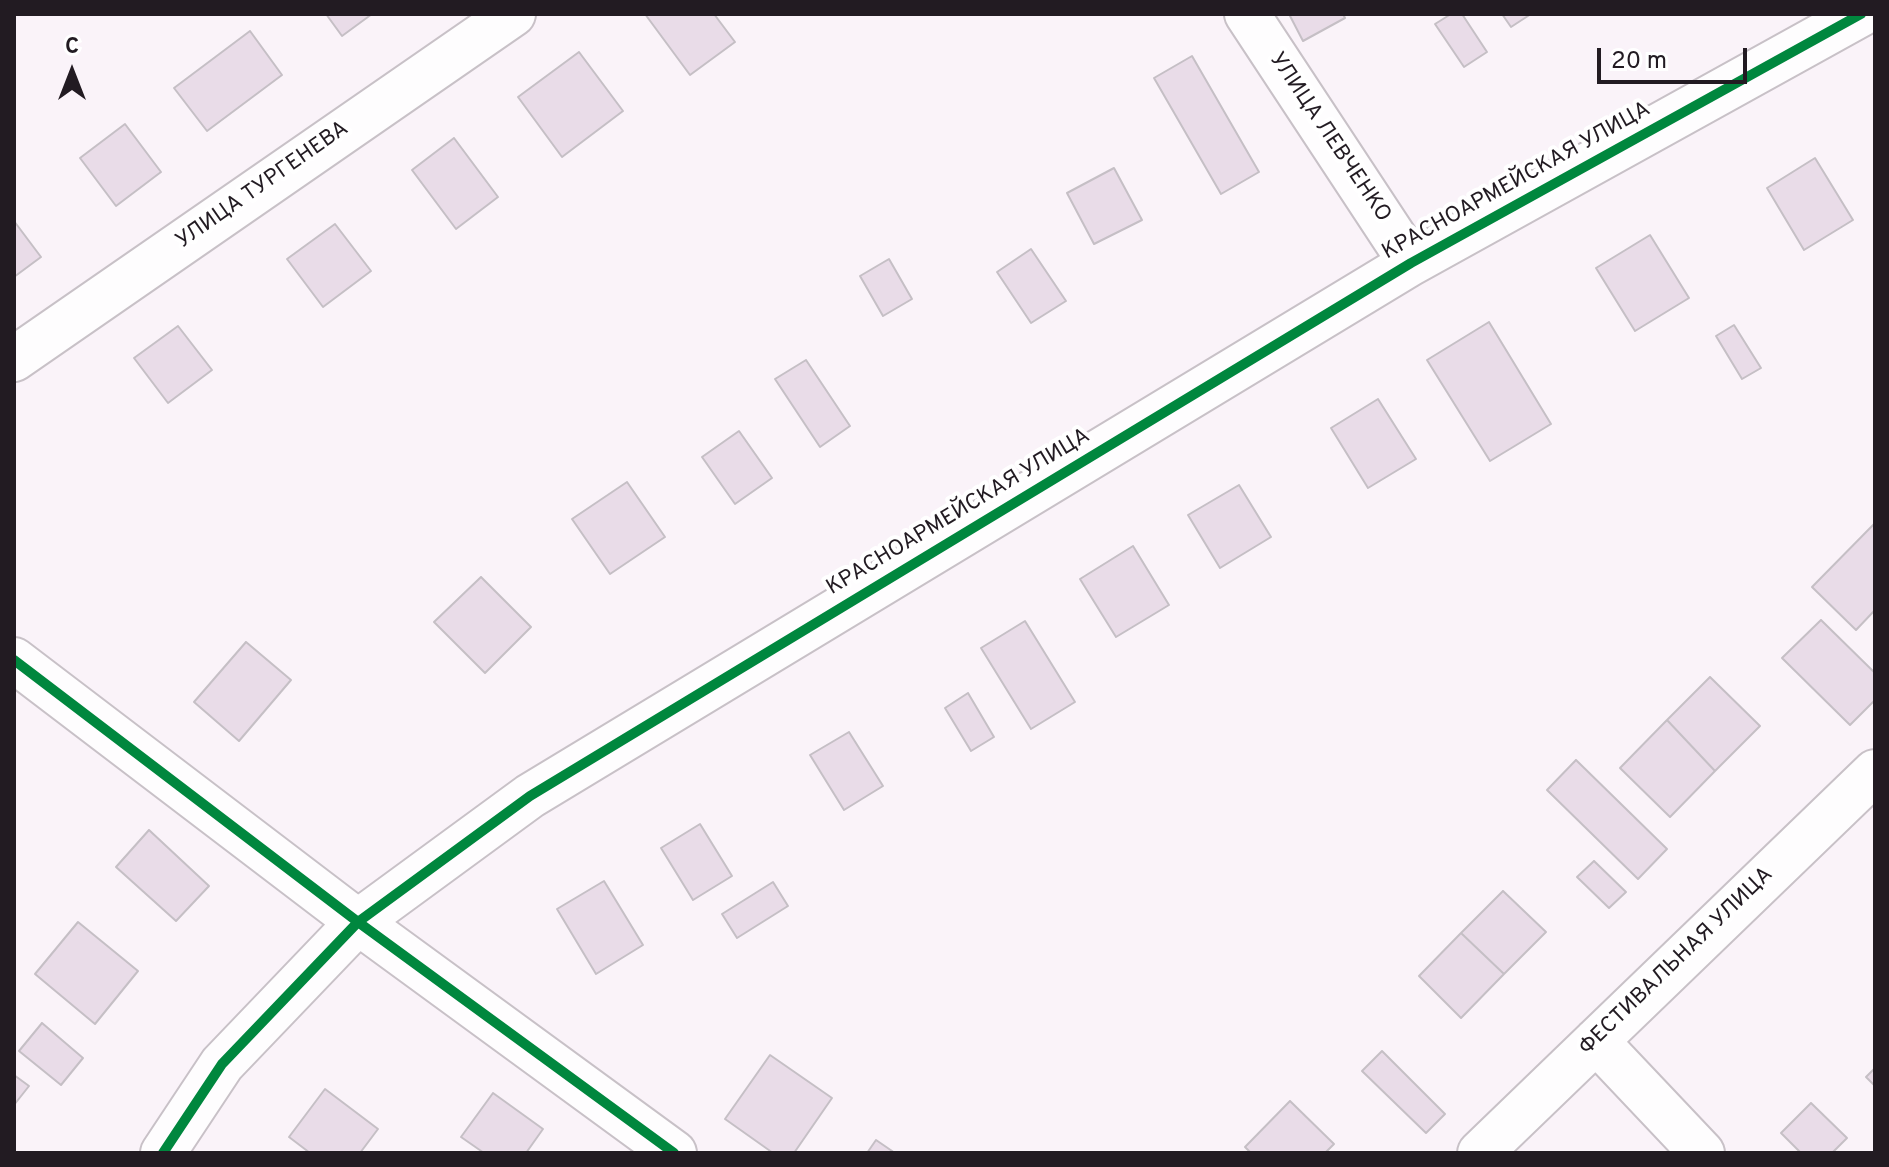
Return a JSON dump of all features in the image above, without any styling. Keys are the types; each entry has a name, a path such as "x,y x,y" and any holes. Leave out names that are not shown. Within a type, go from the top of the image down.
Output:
{"street":[{"name":"УЛИЦА ТУРГЕНЕВА","path":"14,359 513,14"},
{"name":"УЛИЦА ЛЕВЧЕНКО","path":"1247,14 1411,263"},
{"name":"КРАСНОАРМЕЙСКАЯ УЛИЦА","path":"163,1153 222,1064 358,922 530,796 1411,263 1861,14"},
{"path":"14,660 358,922 674,1153"},
{"name":"ФЕСТИВАЛЬНАЯ УЛИЦА","path":"1480,1153 1875,772"},
{"path":"1596,1041 1702,1153"}],"building":[{"path":"326,14 372,14 342,36"},
{"path":"645,14 714,14 735,42 690,75"},
{"path":"1289,14 1343,14 1345,18 1303,41"},
{"path":"1451,14 1462,14 1487,52 1464,67 1435,24"},
{"path":"1502,14 1531,14 1511,27"},
{"path":"250,31 282,75 207,131 174,88"},
{"path":"579,52 623,111 562,157 518,97"},
{"path":"1192,56 1259,172 1221,194 1154,78"},
{"path":"125,124 161,172 116,206 80,158"},
{"path":"454,138 498,197 456,229 412,170"},
{"path":"1815,158 1853,220 1804,250 1767,188"},
{"path":"1114,168 1142,220 1094,244 1067,193"},
{"path":"14,221 41,257 14,277"},
{"path":"335,224 371,271 323,307 287,259"},
{"path":"1650,235 1689,298 1635,331 1596,268"},
{"path":"1031,249 1066,301 1031,323 997,272"},
{"path":"889,259 912,299 883,316 860,276"},
{"path":"1489,322 1551,424 1490,461 1427,360"},
{"path":"1734,325 1761,368 1742,379 1716,336"},
{"path":"178,326 212,370 168,403 134,358"},
{"path":"806,360 850,426 820,447 775,379"},
{"path":"1378,399 1416,459 1368,488 1331,428"},
{"path":"739,431 772,478 735,504 702,457"},
{"path":"627,482 665,537 610,574 572,519"},
{"path":"1239,485 1271,537 1220,568 1188,515"},
{"path":"1875,523 1875,610 1856,630 1812,587"},
{"path":"1133,546 1169,605 1116,637 1080,579"},
{"path":"481,577 531,627 485,673 434,622"},
{"path":"1821,620 1875,673 1875,700 1850,725 1782,658"},
{"path":"1025,621 1075,702 1031,729 981,648"},
{"path":"246,642 291,680 239,741 194,702"},
{"path":"1710,677 1760,726 1715,771 1667,720"},
{"path":"968,693 994,737 971,751 945,708"},
{"path":"1667,720 1715,771 1670,817 1620,768"},
{"path":"849,732 883,786 844,810 810,755"},
{"path":"1576,760 1667,849 1638,879 1547,790"},
{"path":"700,824 732,876 693,900 661,848"},
{"path":"149,830 209,886 176,921 116,867"},
{"path":"1594,861 1626,892 1609,908 1577,877"},
{"path":"604,881 643,945 596,974 557,909"},
{"path":"773,882 788,906 737,938 722,914"},
{"path":"1503,891 1546,932 1504,974 1461,933"},
{"path":"78,922 138,971 95,1024 35,974"},
{"path":"1461,933 1504,974 1461,1018 1419,976"},
{"path":"42,1023 83,1058 61,1085 19,1051"},
{"path":"1382,1051 1445,1114 1426,1133 1362,1071"},
{"path":"770,1055 832,1098 794,1153 773,1153 725,1119"},
{"path":"1875,1068 1875,1086 1866,1077"},
{"path":"14,1075 29,1086 14,1105"},
{"path":"325,1089 378,1129 360,1153 310,1153 289,1137"},
{"path":"493,1093 543,1129 526,1153 484,1153 461,1137"},
{"path":"1290,1101 1334,1144 1325,1153 1251,1153 1245,1147"},
{"path":"1811,1103 1847,1138 1832,1153 1801,1153 1781,1133"},
{"path":"876,1140 895,1153 867,1153"}],"cycle path":[{"path":"163,1153 222,1064 358,922 530,796 1411,263 1861,14"},
{"path":"14,660 358,922 674,1153"}]}
